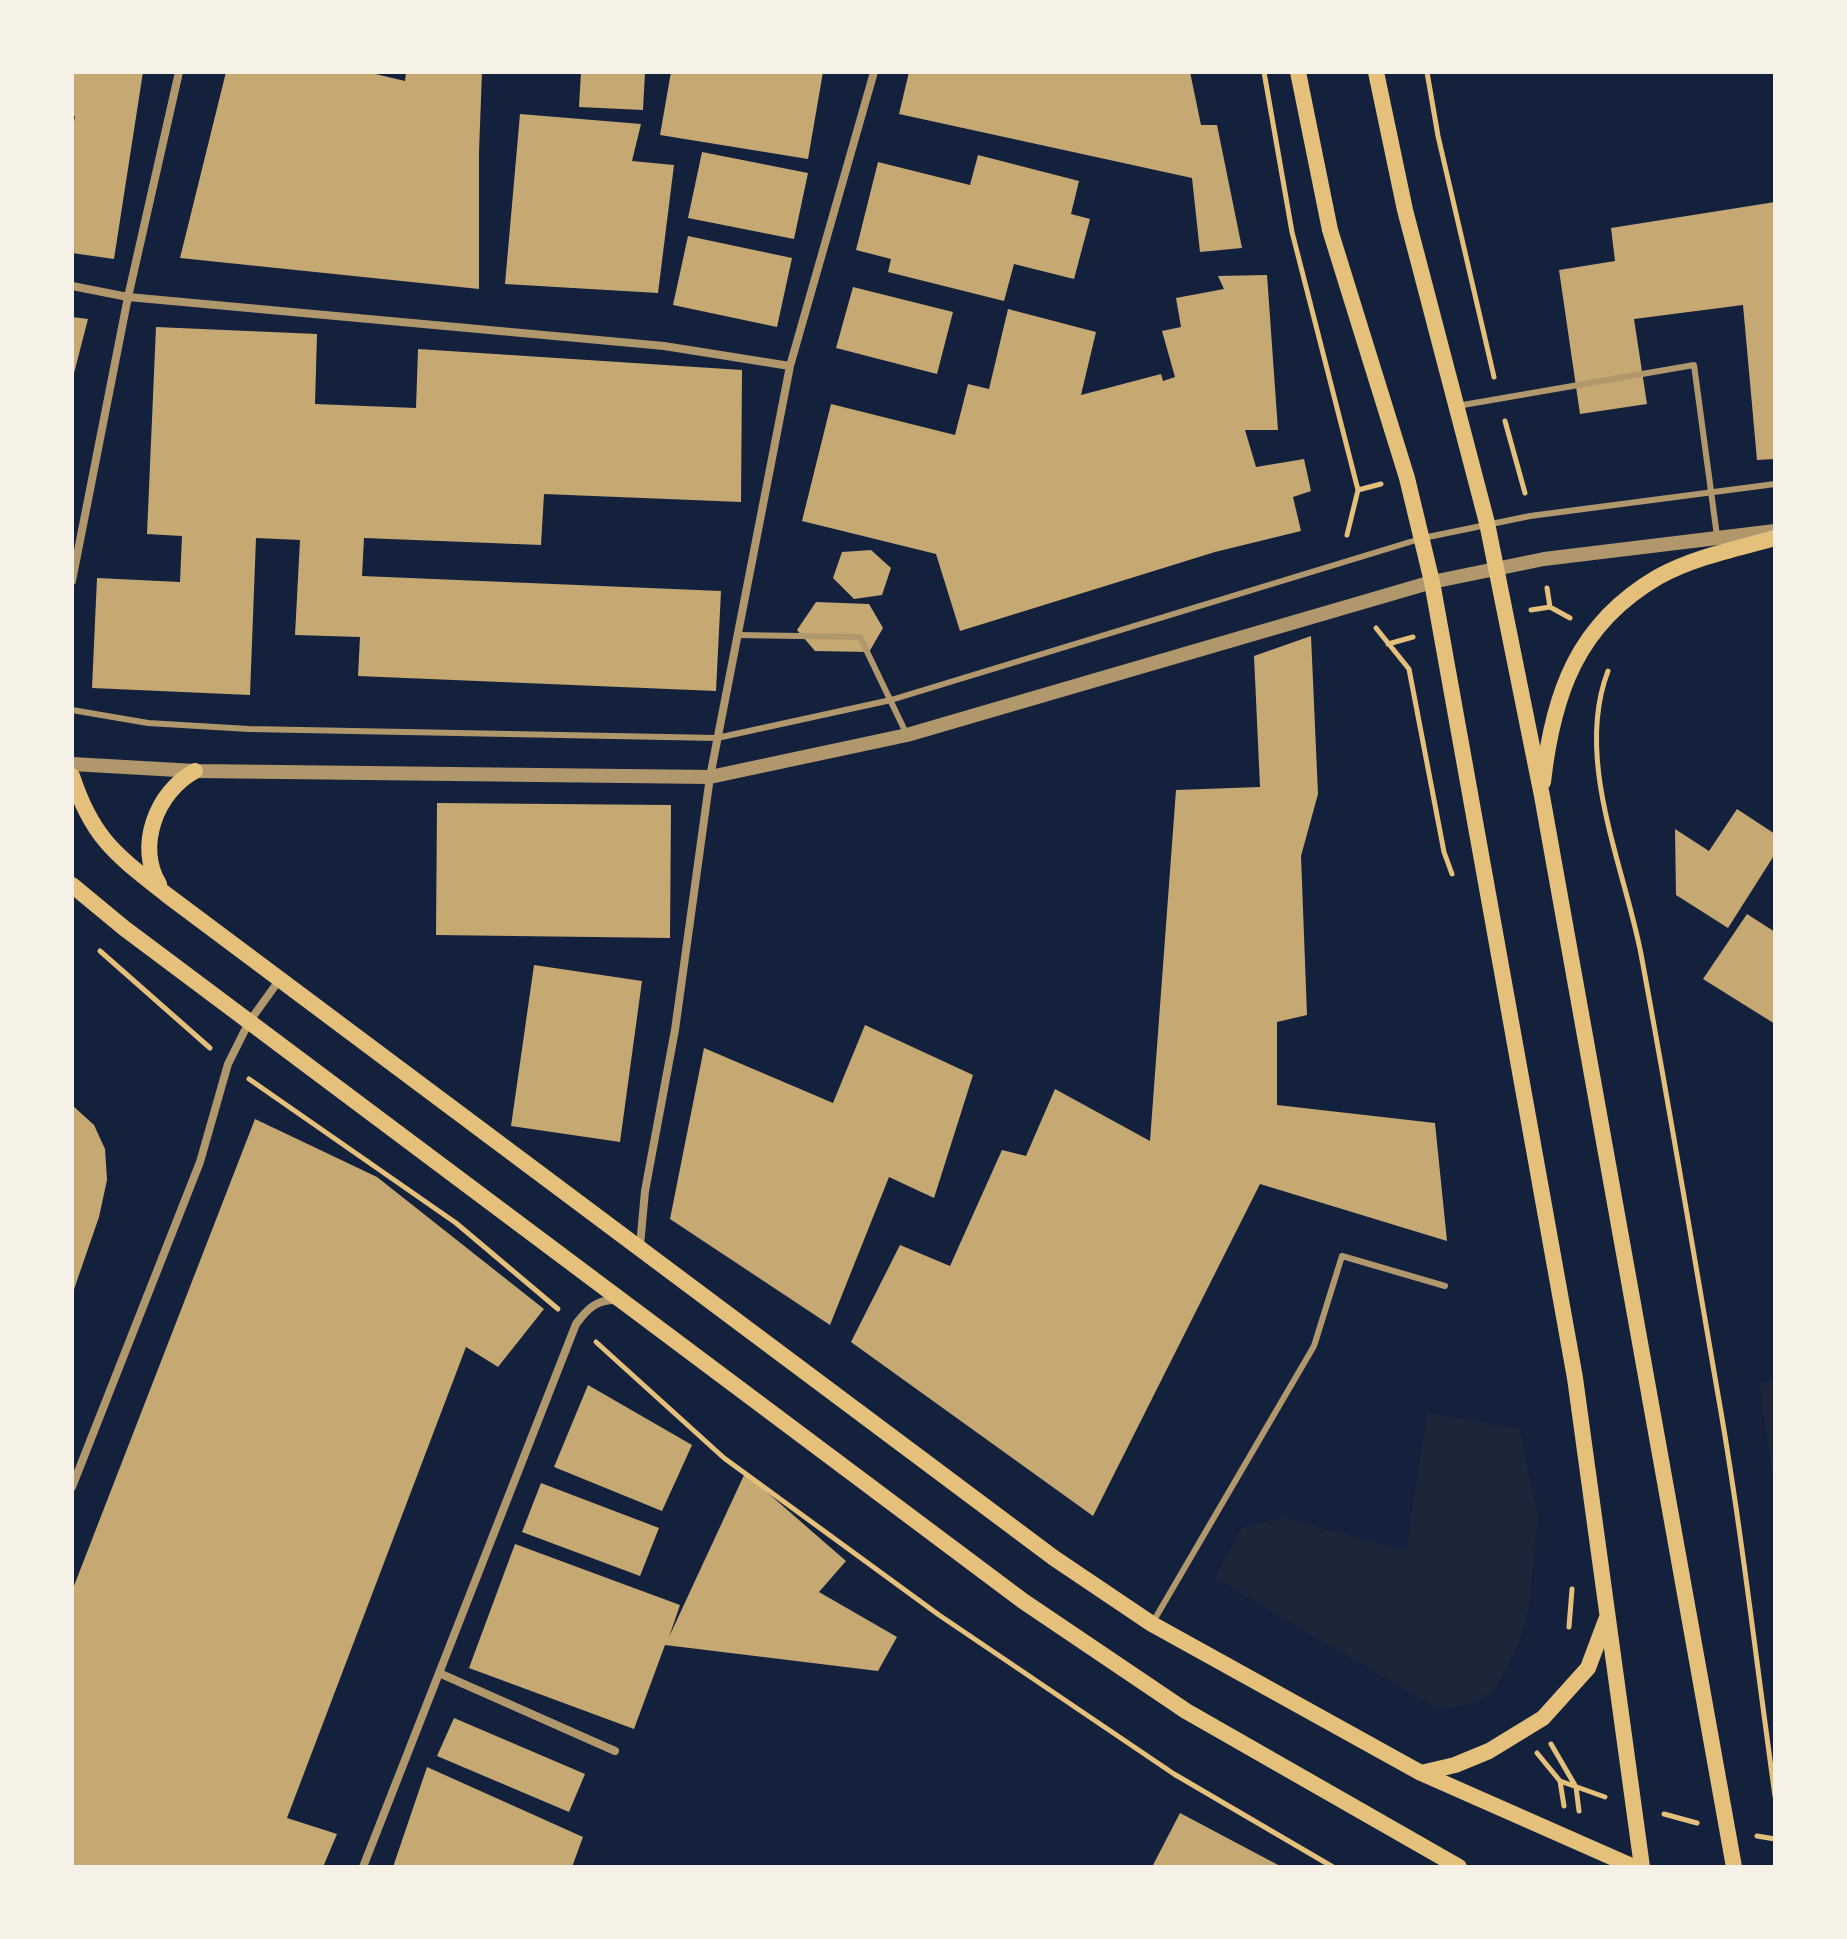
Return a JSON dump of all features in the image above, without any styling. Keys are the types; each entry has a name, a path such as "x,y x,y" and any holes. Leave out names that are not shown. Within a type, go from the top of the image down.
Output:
{"main road":[{"path":"1298,72 1330,230 1407,478 1432,582 1575,1378 1642,1867"},
{"path":"1376,72 1405,210 1487,523 1542,796 1734,1867"},
{"path":"1542,796 1548,738 1558,699 1574,661 1593,632 1615,607 1659,577 1710,556 1775,538"},
{"path":"167,895 152,872 148,859 151,834 164,800 184,777 195,771"},
{"path":"72,776 94,828 113,852 1054,1558 1152,1624 1421,1773 1634,1867"},
{"path":"72,885 124,928 1023,1601 1186,1711 1459,1867"},
{"path":"1421,1773 1455,1765 1489,1751 1536,1722 1564,1697 1588,1668 1607,1619"}],"street":[{"path":"72,581 128,297 179,72"},
{"path":"640,1247 645,1191 675,1030 710,777 790,366 874,72"},
{"path":"72,286 128,297 664,346 790,366"},
{"path":"72,764 195,771 710,777 907,735 1432,582 1544,559 1775,531"},
{"path":"72,1487 200,1162 228,1064 249,1022 280,979"},
{"path":"363,1867 576,1324 594,1304 604,1299 623,1300"},
{"path":"439,1673 615,1751"}],"lane":[{"path":"1457,406 1694,365 1717,538"},
{"path":"72,710 148,723 249,729 717,738 891,700 1423,538 1530,516 1775,484"},
{"path":"737,635 860,637 907,735"},
{"path":"1152,1624 1314,1346 1342,1256 1445,1286"}],"path":[{"path":"1264,72 1292,232 1358,490 1347,533 1354,559"},
{"path":"1427,72 1438,136 1499,399 1530,516"},
{"path":"1544,559 1550,607 1593,632 1613,657 1599,694 1595,744 1613,849 1640,950 1718,1394 1775,1796"},
{"path":"1366,601 1373,623 1409,669 1444,852 1453,879"},
{"path":"94,946 228,1064 456,1223 576,1324 724,1458 939,1615 1174,1774 1333,1867"},
{"path":"1569,1630 1572,1578"},
{"path":"1536,1722 1576,1787 1582,1845"}],"shaded area":[{"path":"1775,1381 1775,1491 1759,1384"},
{"path":"1427,1413 1519,1429 1538,1516 1529,1606 1517,1649 1494,1691 1470,1704 1438,1709 1215,1578 1242,1528 1282,1517 1406,1551"}],"building":[{"path":"72,72 143,72 114,259 72,253 72,133 75,116 72,116"},
{"path":"226,72 367,72 405,81 406,72 482,72 479,289 180,258"},
{"path":"581,72 645,72 643,110 579,107"},
{"path":"671,72 823,72 808,159 660,135"},
{"path":"909,72 1190,72 1201,125 1217,125 1242,248 1200,252 1192,178 899,114"},
{"path":"520,114 641,124 632,161 674,165 658,293 505,284"},
{"path":"702,152 808,173 794,239 688,218"},
{"path":"978,155 1079,181 1071,214 1090,219 1074,279 1014,264 1004,301 888,272 891,259 856,250 878,162 970,185"},
{"path":"1775,202 1775,459 1757,460 1743,305 1634,319 1647,404 1580,414 1559,270 1615,261 1611,228"},
{"path":"688,236 792,258 777,327 673,305"},
{"path":"1267,275 1278,430 1245,430 1256,467 1304,459 1311,491 1293,497 1301,531 1215,552 960,631 936,554 802,521 831,404 955,435 968,384 989,389 1008,309 1096,332 1081,395 1161,374 1163,381 1175,377 1162,331 1181,327 1176,298 1224,289 1218,276"},
{"path":"853,287 953,312 937,374 836,348"},
{"path":"72,317 88,319 73,377 72,376"},
{"path":"156,327 317,334 315,404 416,408 418,349 742,370 741,502 544,494 541,545 364,538 362,576 721,591 716,691 358,676 360,637 295,635 300,540 256,538 250,695 92,688 97,578 180,582 182,536 147,534"},
{"path":"871,550 891,568 882,595 854,599 833,578 842,552"},
{"path":"816,602 869,604 883,628 869,652 815,651 797,630"},
{"path":"1311,636 1318,794 1301,856 1307,1015 1277,1022 1277,1105 1435,1123 1447,1241 1260,1184 1093,1516 851,1342 900,1245 950,1266 1002,1150 1026,1156 1055,1089 1150,1141 1176,790 1260,787 1254,656"},
{"path":"437,803 671,805 670,938 436,935"},
{"path":"1737,809 1775,834 1775,854 1728,928 1676,895 1675,829 1709,851"},
{"path":"1747,914 1775,932 1775,1024 1703,979"},
{"path":"534,965 642,981 620,1142 511,1126"},
{"path":"865,1025 973,1075 934,1198 889,1177 830,1325 670,1219 704,1048 833,1103"},
{"path":"72,1105 94,1125 105,1149 107,1180 99,1217 72,1295"},
{"path":"255,1119 377,1177 544,1309 498,1367 466,1347 287,1818 337,1834 323,1867 72,1867 72,1591"},
{"path":"588,1385 692,1445 662,1511 554,1467"},
{"path":"745,1473 846,1561 819,1592 897,1637 878,1671 665,1645 634,1729 469,1668 515,1544 680,1605 669,1637"},
{"path":"541,1483 659,1528 640,1576 522,1532"},
{"path":"454,1718 585,1774 569,1812 437,1756"},
{"path":"427,1767 583,1837 572,1867 393,1867"},
{"path":"1180,1813 1282,1867 1152,1867"}]}
